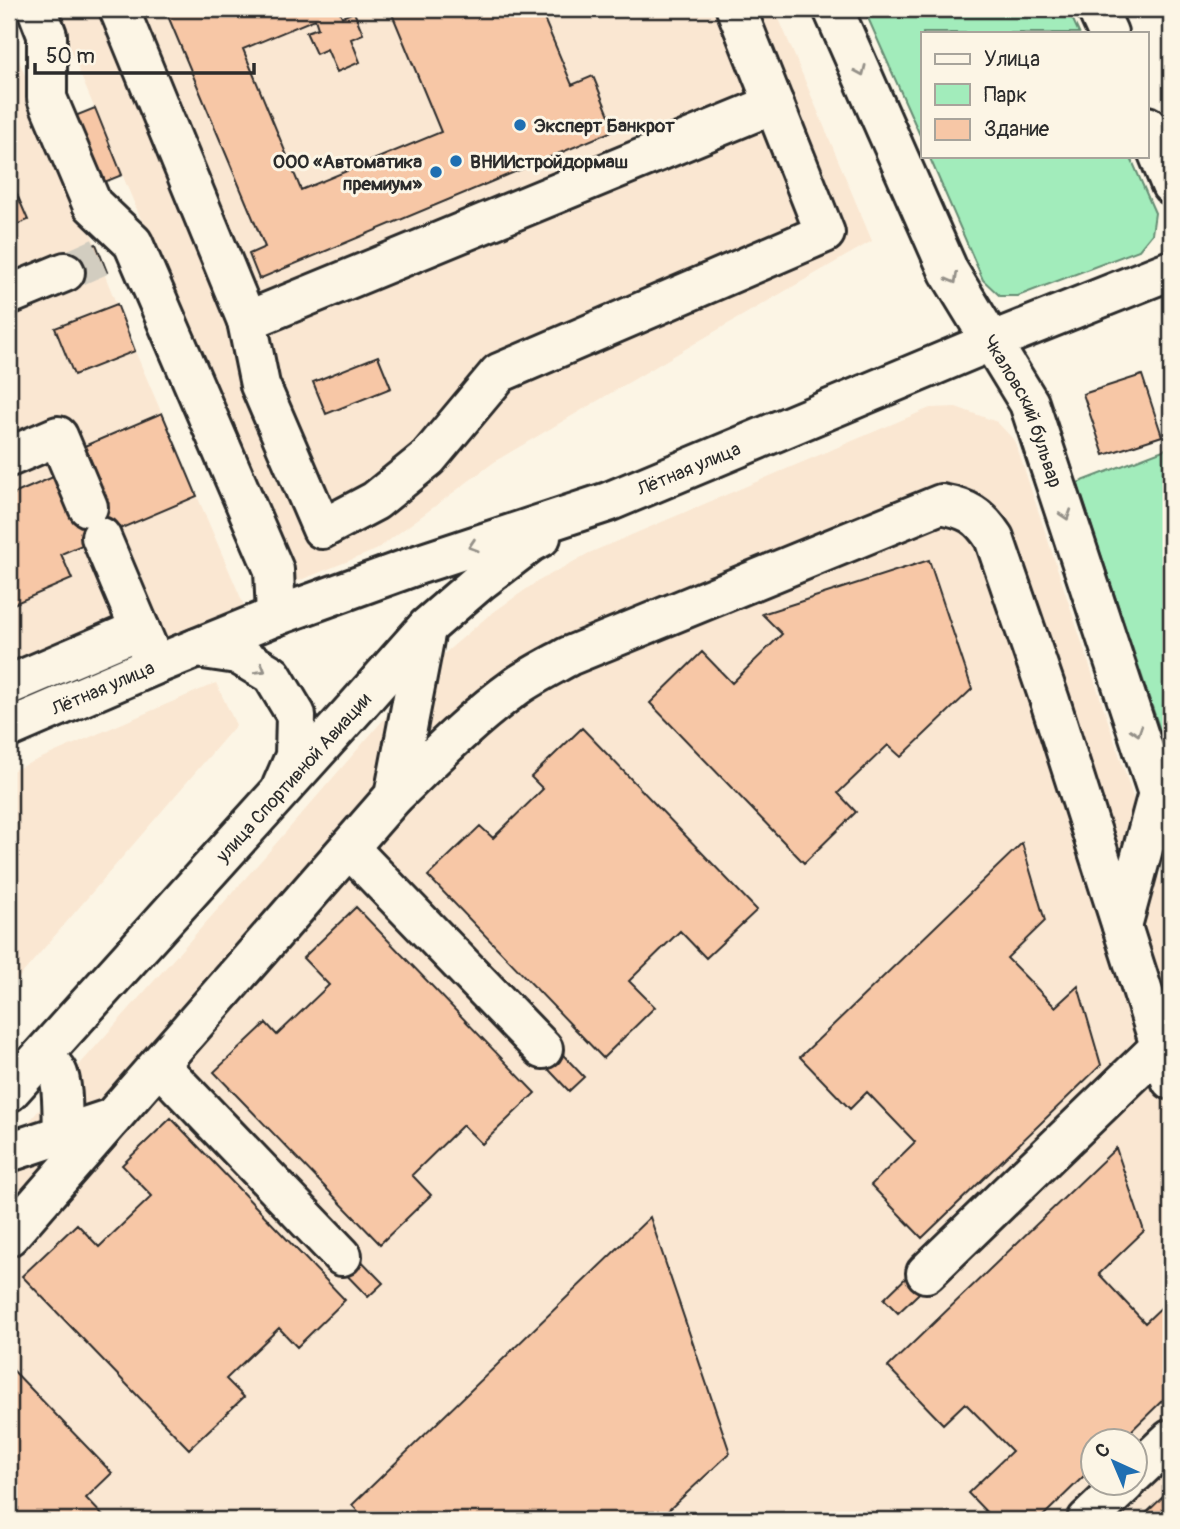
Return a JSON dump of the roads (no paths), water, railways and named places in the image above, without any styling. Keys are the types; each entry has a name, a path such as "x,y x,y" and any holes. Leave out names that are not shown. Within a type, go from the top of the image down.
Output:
{"street":[{"path":"37,9 47,35 47,97 92,204 274,570 276,616"},
{"path":"119,9 247,321 260,385 322,529 375,501 428,458 499,373 825,233 736,9"},
{"name":"Чкаловский бульвар","path":"833,9 948,272 1029,403 1171,833"},
{"path":"1097,9 1108,32"},
{"path":"247,321 774,104"},
{"path":"1148,128 1171,185"},
{"name":"Лётная улица","path":"9,728 276,616 420,564 608,502 990,342 1171,270"},
{"path":"9,295 65,272"},
{"path":"9,457 58,436 155,665"},
{"name":"улица Спортивной Авиации","path":"9,1092 427,627 530,543 608,502"},
{"path":"9,1236 394,796 470,724 517,686 569,656 941,504 974,514 995,538 1166,1063 926,1273"},
{"path":"394,796 427,627"},
{"path":"9,685 140,629"},
{"path":"197,648 237,654 272,675 296,715 295,756 280,792"},
{"path":"1122,926 1158,793"},
{"path":"349,848 543,1049"},
{"path":"42,1056 52,1065 60,1081 62,1134"},
{"path":"159,1065 342,1256"},
{"path":"9,1152 112,1118"},
{"path":"1148,1461 1171,1439"},
{"path":"1087,1520 1110,1498"}],"tunnel":[{"path":"65,272 101,256"}],"place":[{"name":"Эксперт Банкрот","path":"520,125"},
{"name":"ВНИИстройдормаш","path":"456,161"},
{"name":"ООО «Автоматика премиум»","path":"436,172"}]}
